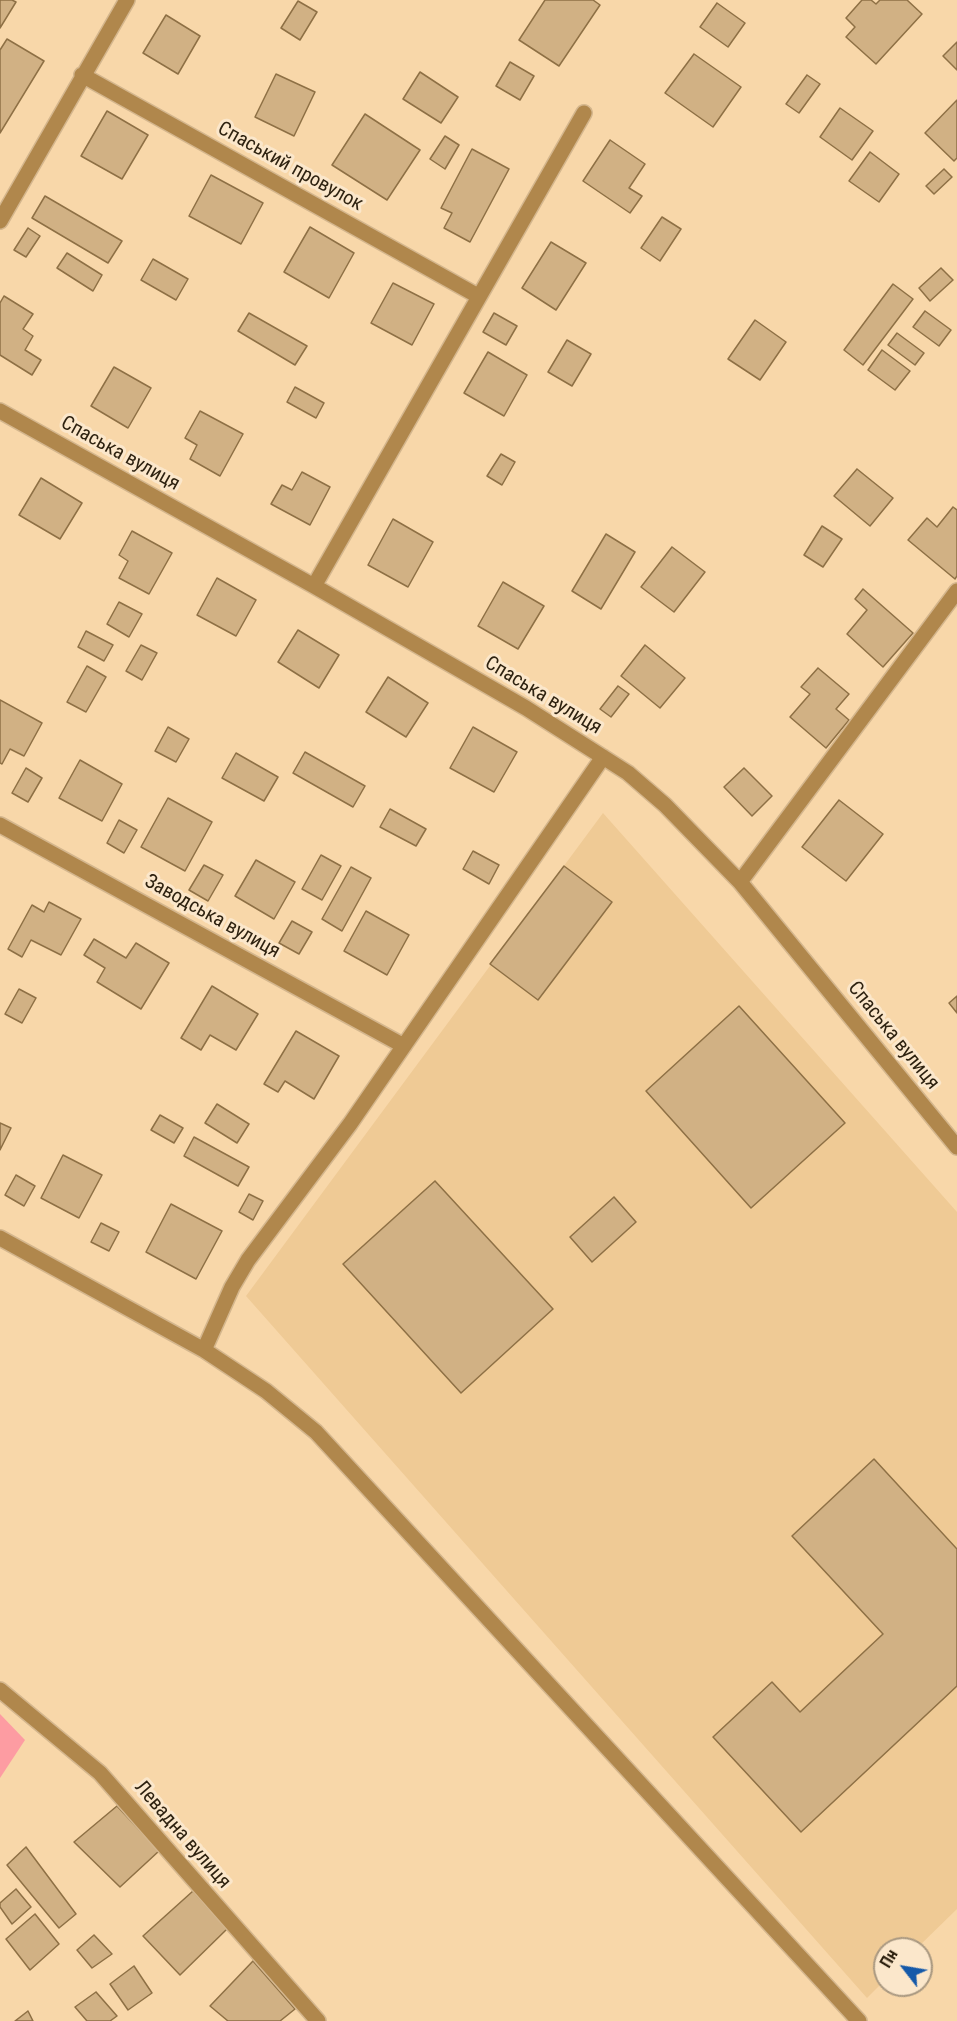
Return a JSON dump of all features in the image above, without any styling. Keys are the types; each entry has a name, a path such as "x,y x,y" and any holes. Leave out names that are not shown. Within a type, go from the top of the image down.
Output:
{"street":[{"path":"0,221 127,0"},
{"name":"Спаський провулок","path":"82,75 478,296"},
{"path":"314,586 584,113"},
{"name":"Спаська вулиця","path":"0,411 314,586 517,703 628,773 665,805 740,882 957,1147"},
{"path":"740,882 954,599"},
{"path":"204,1350 232,1287 248,1260 350,1124 603,757"},
{"name":"Заводська вулиця","path":"0,825 404,1046"},
{"path":"0,1238 204,1350 266,1390 294,1412 323,1439 859,2021"},
{"name":"Левадна вулиця","path":"0,1690 99,1773 318,2021"}],"shaded area":[{"path":"603,813 957,1212 957,1909 928,1937 873,1937 873,1992 867,1998 246,1296"},
{"path":"0,1714 25,1740 0,1778"}],"building":[{"path":"0,0 16,2 0,28"},
{"path":"545,0 593,0 600,5 559,66 519,40"},
{"path":"862,0 871,0 876,4 880,0 907,0 922,14 876,64 846,37 855,27 846,18"},
{"path":"298,1 317,12 300,40 281,28"},
{"path":"717,3 745,23 728,47 700,27"},
{"path":"166,15 200,36 178,74 143,53"},
{"path":"7,39 44,61 0,133 0,50"},
{"path":"957,42 957,70 943,56"},
{"path":"694,54 741,87 713,127 665,93"},
{"path":"510,62 534,76 520,100 496,86"},
{"path":"420,72 458,97 441,123 403,99"},
{"path":"276,74 315,92 294,136 255,117"},
{"path":"807,75 820,84 799,113 786,104"},
{"path":"957,100 957,158 954,161 925,133"},
{"path":"840,108 873,131 852,160 820,137"},
{"path":"107,111 148,135 122,179 81,156"},
{"path":"365,114 420,150 387,200 332,165"},
{"path":"445,136 459,145 445,169 430,159"},
{"path":"610,140 645,164 629,188 642,196 630,213 583,181"},
{"path":"472,149 509,169 470,242 444,228 452,213 441,208"},
{"path":"870,152 899,174 879,202 849,181"},
{"path":"944,169 952,177 934,194 926,186"},
{"path":"211,175 263,203 241,244 189,216"},
{"path":"45,196 122,241 108,263 32,218"},
{"path":"662,217 681,229 660,261 641,248"},
{"path":"310,227 354,253 329,298 284,272"},
{"path":"28,228 40,236 26,257 14,250"},
{"path":"551,242 586,263 556,310 522,288"},
{"path":"67,253 102,275 93,291 57,268"},
{"path":"153,259 188,279 176,300 141,280"},
{"path":"941,268 953,280 930,301 919,288"},
{"path":"393,283 434,304 412,345 371,323"},
{"path":"893,284 913,299 863,365 844,350"},
{"path":"4,296 33,314 23,329 33,336 25,350 41,360 32,375 0,355 0,303"},
{"path":"925,311 951,330 939,346 913,327"},
{"path":"249,313 307,346 295,365 238,331"},
{"path":"494,313 517,326 506,345 483,332"},
{"path":"755,320 786,342 760,380 728,359"},
{"path":"897,333 924,353 915,365 888,345"},
{"path":"567,340 591,354 572,386 548,372"},
{"path":"882,350 910,371 895,390 868,370"},
{"path":"488,352 527,375 504,416 464,393"},
{"path":"114,367 151,388 128,428 91,406"},
{"path":"295,387 324,403 316,418 287,402"},
{"path":"200,411 243,434 220,476 190,459 197,445 185,438"},
{"path":"501,454 515,462 502,485 487,476"},
{"path":"857,469 893,498 870,526 834,496"},
{"path":"302,472 330,487 310,525 271,504 282,485 292,490"},
{"path":"41,478 82,503 60,539 19,515"},
{"path":"953,507 957,510 957,576 955,579 908,540 927,518 937,527"},
{"path":"393,519 433,542 408,587 368,565"},
{"path":"822,526 842,539 823,567 804,555"},
{"path":"132,531 172,553 149,594 119,578 128,561 119,555"},
{"path":"606,534 635,552 601,609 572,591"},
{"path":"672,547 705,572 674,612 641,587"},
{"path":"217,578 256,600 236,636 197,615"},
{"path":"503,582 544,606 518,649 478,626"},
{"path":"863,589 913,633 883,667 847,634 867,610 855,599"},
{"path":"119,602 142,614 129,637 107,624"},
{"path":"298,630 339,655 319,688 278,662"},
{"path":"86,631 113,645 104,661 78,647"},
{"path":"141,645 157,653 142,680 126,671"},
{"path":"645,645 685,678 660,708 621,676"},
{"path":"87,666 106,677 86,712 67,702"},
{"path":"818,668 849,694 836,709 849,720 826,748 790,717 810,694 801,687"},
{"path":"388,677 428,703 406,737 366,712"},
{"path":"618,686 629,694 611,717 600,709"},
{"path":"0,700 42,723 24,756 10,749 2,764 0,763"},
{"path":"168,727 189,739 176,762 155,751"},
{"path":"473,727 517,752 494,792 450,768"},
{"path":"305,752 365,786 353,807 293,773"},
{"path":"236,753 278,777 264,801 222,778"},
{"path":"80,760 122,784 102,821 59,798"},
{"path":"26,768 42,778 28,802 12,793"},
{"path":"744,768 772,796 752,816 724,787"},
{"path":"168,798 212,822 185,871 141,847"},
{"path":"839,800 883,834 846,881 802,847"},
{"path":"390,809 426,829 416,846 380,827"},
{"path":"119,820 137,830 124,853 107,843"},
{"path":"473,851 499,865 489,884 463,869"},
{"path":"321,855 341,866 322,900 302,889"},
{"path":"256,860 295,882 274,919 235,896"},
{"path":"204,865 223,875 208,901 189,890"},
{"path":"564,866 612,902 538,1000 490,964"},
{"path":"351,867 371,878 342,931 322,919"},
{"path":"49,902 81,919 61,955 31,940 22,957 8,949 32,905 44,912"},
{"path":"366,911 409,935 387,975 344,951"},
{"path":"292,921 312,932 299,954 279,943"},
{"path":"94,939 126,958 136,943 169,963 141,1009 97,982 105,968 84,955"},
{"path":"212,986 258,1014 236,1050 210,1035 201,1050 181,1038"},
{"path":"19,989 36,998 22,1023 5,1014"},
{"path":"957,996 957,1013 949,1003"},
{"path":"739,1006 845,1123 751,1208 646,1091"},
{"path":"296,1031 339,1056 314,1099 285,1081 278,1092 264,1084"},
{"path":"217,1104 249,1124 237,1143 205,1123"},
{"path":"160,1115 183,1128 174,1143 151,1130"},
{"path":"0,1123 11,1128 0,1150"},
{"path":"194,1137 249,1167 238,1186 184,1156"},
{"path":"63,1155 102,1175 79,1218 41,1198"},
{"path":"16,1175 35,1186 24,1206 5,1195"},
{"path":"435,1181 553,1309 461,1393 343,1264"},
{"path":"249,1194 263,1201 253,1220 239,1212"},
{"path":"614,1197 636,1222 592,1262 570,1237"},
{"path":"171,1204 222,1231 196,1279 146,1252"},
{"path":"101,1223 119,1232 109,1251 91,1242"},
{"path":"874,1459 957,1549 957,1686 801,1832 713,1737 772,1682 800,1712 883,1634 792,1536"},
{"path":"117,1806 159,1851 120,1887 74,1842"},
{"path":"26,1847 76,1914 59,1928 7,1865"},
{"path":"16,1889 31,1907 12,1924 0,1907 0,1903"},
{"path":"193,1891 227,1929 180,1975 143,1936"},
{"path":"35,1914 59,1944 30,1970 6,1939"},
{"path":"94,1935 112,1954 92,1968 77,1950"},
{"path":"253,1961 295,2009 280,2021 228,2021 210,2006"},
{"path":"134,1966 152,1993 128,2010 110,1984"},
{"path":"96,1992 117,2016 110,2021 87,2021 75,2007"},
{"path":"28,2011 33,2021 15,2021"}]}
